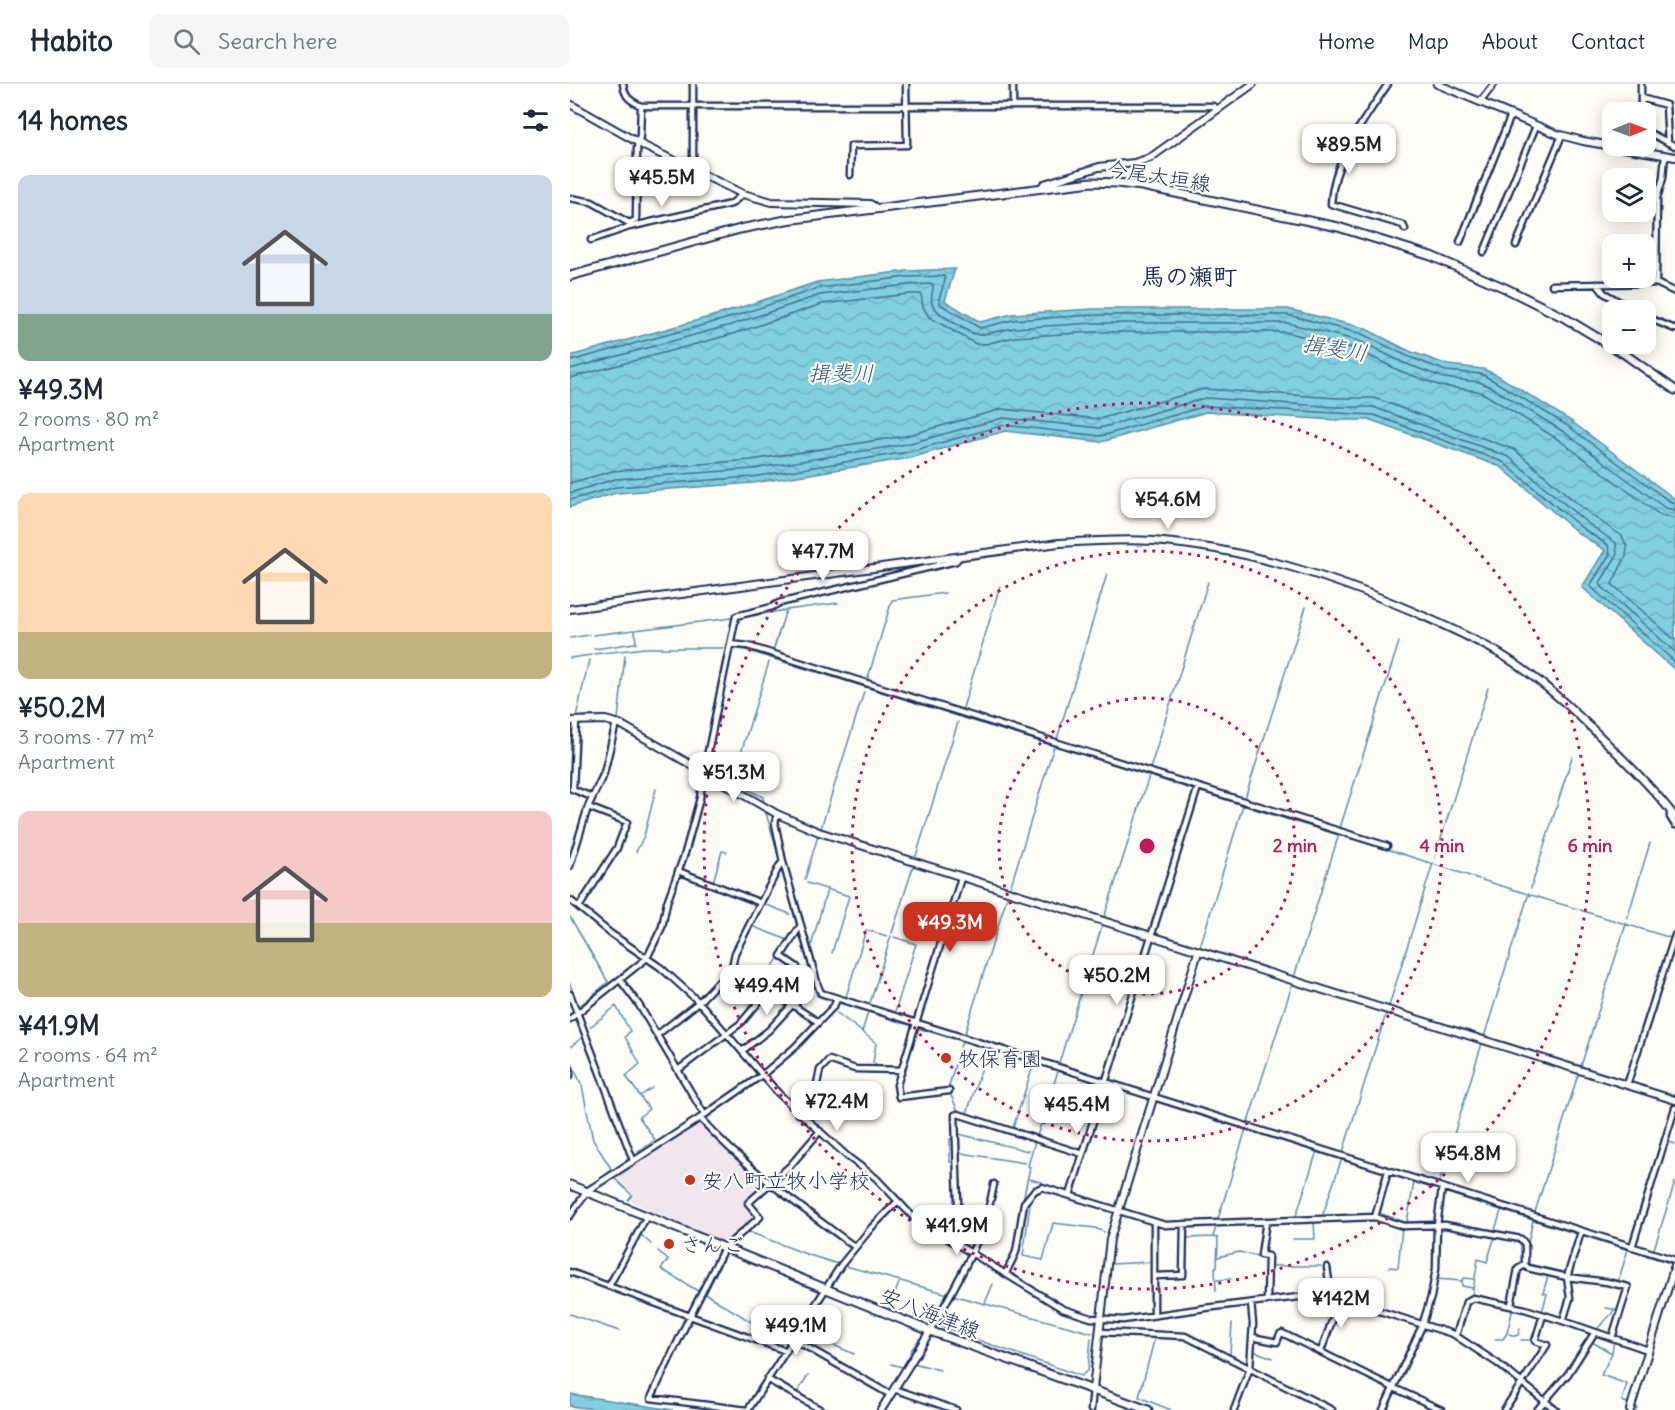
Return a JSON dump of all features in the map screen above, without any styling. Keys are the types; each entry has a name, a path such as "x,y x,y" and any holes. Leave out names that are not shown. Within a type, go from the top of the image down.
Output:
{"main road":[{"name":"今尾大垣線","path":"570,276 740,229 786,220 1092,182 1117,183 1142,186 1330,225 1407,247 1476,274 1563,317 1623,353 1675,390"},
{"name":"安八海津線","path":"570,1185 824,1290 1148,1410"}],"street":[{"path":"624,84 625,95 629,100 641,106 1213,106 1218,109"},
{"path":"693,84 693,170"},
{"path":"850,175 850,146 907,146 906,84"},
{"path":"1012,84 1013,106"},
{"path":"1041,188 1044,184 1099,167 1134,163 1150,158 1253,84"},
{"path":"1388,84 1348,147 1339,169 1331,204 1377,216 1405,228"},
{"path":"1437,84 1562,135 1583,141 1675,157"},
{"path":"1480,102 1494,84"},
{"path":"1641,84 1641,102"},
{"path":"1641,98 1666,105 1668,143"},
{"path":"570,104 639,143 742,194 772,202 870,204 877,208"},
{"path":"570,198 592,202 629,223 636,220 637,148 641,106"},
{"path":"1460,242 1511,115"},
{"path":"1484,252 1536,126"},
{"path":"1516,244 1562,135"},
{"path":"1656,136 1675,146"},
{"path":"1665,155 1663,178 1657,198 1656,283 1675,292"},
{"path":"591,240 629,227 731,204 742,194"},
{"path":"1597,284 1604,293 1616,300"},
{"path":"1552,285 1602,284"},
{"path":"1656,320 1675,329"},
{"path":"570,609 1059,543 1153,541 1228,551 1266,559 1386,600 1454,629 1503,656 1548,688 1592,728 1675,816"},
{"path":"570,1019 647,958 662,927 667,902 700,798 736,616 878,581 897,573 956,561 960,556"},
{"path":"730,644 748,646 1387,846"},
{"path":"592,797 572,789 573,721 605,720 616,723 777,814 819,832 1675,1100"},
{"path":"570,866 588,807 604,773 616,723"},
{"path":"1070,1195 1198,787"},
{"path":"579,907 617,848 627,822 588,807"},
{"path":"1670,810 1670,817 1675,825"},
{"path":"777,814 775,823 783,862 821,993 1675,1260"},
{"path":"657,1035 699,1002 732,967 735,953 783,862"},
{"path":"678,872 761,903"},
{"path":"949,1091 899,1097 897,1085 961,878"},
{"path":"570,900 610,933 647,958 699,1002 762,1075 799,1113 848,1157 876,1178 914,1218 1063,1309 1081,1316 1123,1320 1154,1314 1316,1295 1331,1296 1456,1336 1488,1357 1556,1410"},
{"path":"742,1052 770,1030 808,986 792,974 796,967 782,956 801,925"},
{"path":"1627,1085 1675,935"},
{"path":"1091,1410 1110,1239 1198,952"},
{"path":"620,981 639,1005 678,1070 702,1116 716,1136 771,1183 855,1247"},
{"path":"678,1070 741,1023 769,990 818,1022"},
{"path":"570,994 633,1160"},
{"path":"570,1216 587,1191 762,1075 794,1048 834,1006 837,999"},
{"path":"799,1113 816,1088 820,1070 829,1060 855,1069 902,1070"},
{"path":"570,1069 570,1076"},
{"path":"1632,1246 1675,1108"},
{"path":"942,1235 953,1218 958,1203 955,1115 958,1114 1083,1154"},
{"path":"820,1131 790,1166 748,1203 760,1217 724,1248 651,1398 748,1410 824,1290 855,1247 898,1201"},
{"path":"1375,1217 1388,1171"},
{"path":"881,1410 930,1331 972,1253 994,1184"},
{"path":"1006,1273 1016,1252 1024,1203 1029,1195 1042,1187 1165,1225 1375,1217 1403,1226 1437,1225 1521,1239 1525,1244 1525,1265"},
{"path":"1383,1410 1422,1326 1436,1269 1437,1225 1442,1188"},
{"path":"609,1286 647,1216"},
{"path":"1266,1221 1262,1255 1268,1256 1267,1301"},
{"path":"1154,1222 1154,1314"},
{"path":"1155,1276 1183,1275 1184,1224"},
{"path":"1563,1321 1570,1298 1567,1277 1581,1232"},
{"path":"1525,1265 1528,1268 1567,1277 1628,1287 1612,1338"},
{"path":"1511,1305 1518,1269 1525,1265"},
{"path":"1630,1410 1675,1265"},
{"path":"1327,1267 1331,1296"},
{"path":"570,1272 786,1351"},
{"path":"1456,1336 1466,1302 1473,1298 1511,1305 1648,1350"},
{"path":"1321,1351 1340,1299"},
{"path":"1234,1410 1250,1368 1251,1303"},
{"path":"1504,1410 1547,1345 1535,1341 1544,1315"},
{"path":"1099,1332 1185,1336 1332,1410"},
{"path":"1537,1410 1568,1374 1595,1332"},
{"path":"1252,1337 1277,1342 1282,1333 1442,1410"},
{"path":"793,1339 893,1392 956,1410"},
{"path":"767,1379 820,1410"}],"shaded area":[{"name":"安八町立牧小学校","path":"702,1122 717,1141 766,1183 745,1203 755,1218 727,1241 725,1239 721,1242 630,1201 634,1195 615,1176"}],"water":[{"name":"揖斐川","path":"955,269 945,301 980,322 1012,314 1093,309 1288,309 1364,328 1409,351 1448,365 1483,369 1497,375 1571,421 1675,499 1675,670 1582,587 1605,550 1578,533 1501,467 1371,420 1206,412 1101,442 1005,431 910,458 753,483 616,493 570,507 570,356 727,312 817,282 907,271"},
{"path":"570,1394 673,1410 602,1410 570,1406"}],"waterway":[{"path":"1057,739 1107,574"},
{"path":"1150,769 1208,582"},
{"path":"962,711 1000,586"},
{"path":"867,681 892,600 945,593"},
{"path":"786,610 838,603"},
{"path":"1245,798 1306,607"},
{"path":"741,618 786,610 773,651"},
{"path":"636,644 635,630 732,618"},
{"path":"593,635 634,630"},
{"path":"570,638 589,635"},
{"path":"1340,828 1399,642"},
{"path":"594,649 635,643"},
{"path":"594,654 645,648 727,648"},
{"path":"732,648 816,672"},
{"path":"570,658 591,655"},
{"path":"583,716 606,716 618,719 625,655"},
{"path":"702,764 724,655"},
{"path":"570,717 576,717 589,660"},
{"path":"732,782 769,662"},
{"path":"820,673 911,701"},
{"path":"1435,858 1488,688"},
{"path":"821,828 864,692"},
{"path":"914,702 1005,731"},
{"path":"915,859 958,722"},
{"path":"1009,732 1100,760"},
{"path":"1010,888 1054,746"},
{"path":"1531,888 1572,757"},
{"path":"1103,761 1194,790"},
{"path":"709,771 763,797 764,804"},
{"path":"698,792 701,775"},
{"path":"1104,918 1149,776"},
{"path":"636,852 644,836 656,789"},
{"path":"1199,791 1289,820"},
{"path":"1200,947 1243,805"},
{"path":"766,813 780,861"},
{"path":"1292,821 1383,848"},
{"path":"1294,977 1339,834"},
{"path":"805,879 818,836"},
{"path":"1627,919 1650,843"},
{"path":"1387,849 1479,879"},
{"path":"713,882 722,851 727,852"},
{"path":"1389,1006 1433,863"},
{"path":"781,867 787,889"},
{"path":"892,933 913,867"},
{"path":"1482,880 1577,909"},
{"path":"807,883 849,896 832,953"},
{"path":"811,946 827,890"},
{"path":"1484,1037 1529,893"},
{"path":"789,894 797,926"},
{"path":"965,1033 1007,897"},
{"path":"764,904 790,914"},
{"path":"1580,910 1671,938"},
{"path":"570,917 608,982 582,1004"},
{"path":"1581,1066 1626,924"},
{"path":"1059,1063 1102,926"},
{"path":"754,927 788,940"},
{"path":"846,997 866,930 887,936"},
{"path":"799,932 817,996 832,1001"},
{"path":"870,1003 891,936"},
{"path":"894,937 916,944 895,1012"},
{"path":"779,957 767,975 782,985 790,975"},
{"path":"570,984 579,1009"},
{"path":"1248,1122 1292,985"},
{"path":"839,1003 913,1026"},
{"path":"590,1027 616,1006 630,1031 625,1037 640,1064 626,1076 649,1109 639,1117 655,1140 638,1152"},
{"path":"868,1012 862,1032 876,1043 873,1063 900,1066"},
{"path":"581,1013 634,1155"},
{"path":"837,1013 862,1032"},
{"path":"1343,1152 1386,1014"},
{"path":"917,1028 954,1039"},
{"path":"570,1047 584,1036"},
{"path":"948,1089 962,1041"},
{"path":"966,1042 1008,1055"},
{"path":"1439,1183 1482,1043"},
{"path":"967,1113 988,1049"},
{"path":"1012,1056 1055,1070"},
{"path":"570,1059 582,1086 593,1140 612,1170"},
{"path":"992,1121 1013,1128 1034,1063"},
{"path":"1057,1070 1102,1084"},
{"path":"1037,1136 1058,1071"},
{"path":"1535,1212 1578,1075"},
{"path":"1108,1086 1148,1098"},
{"path":"640,1096 652,1088"},
{"path":"950,1093 958,1111 987,1120"},
{"path":"1158,1102 1198,1115"},
{"path":"1631,1238 1673,1103"},
{"path":"1202,1116 1292,1143"},
{"path":"958,1118 961,1153 1025,1163"},
{"path":"1218,1219 1246,1129"},
{"path":"959,1134 1028,1151"},
{"path":"953,1139 950,1139 950,1162 954,1163"},
{"path":"1023,1200 1030,1167 1028,1166 1035,1141"},
{"path":"1668,1141 1675,1144"},
{"path":"1296,1145 1385,1173"},
{"path":"1296,1216 1317,1151"},
{"path":"609,1172 628,1159"},
{"path":"1323,1214 1341,1161"},
{"path":"1390,1174 1439,1189"},
{"path":"613,1177 632,1195 628,1200"},
{"path":"1389,1178 1379,1213 1405,1222"},
{"path":"1029,1179 1042,1182 1042,1184"},
{"path":"1414,1182 1407,1222 1434,1221"},
{"path":"1654,1249 1675,1182"},
{"path":"1039,1192 1030,1205 1023,1256 1043,1260 1053,1223 1095,1228 1104,1232"},
{"path":"1441,1209 1444,1192 1577,1234"},
{"path":"1443,1222 1495,1230 1501,1211"},
{"path":"1440,1217 1441,1222"},
{"path":"1527,1247 1533,1220"},
{"path":"1293,1239 1315,1239 1314,1222"},
{"path":"1186,1238 1213,1237 1216,1227"},
{"path":"1389,1267 1398,1268 1402,1228"},
{"path":"749,1232 838,1264"},
{"path":"640,1234 651,1244"},
{"path":"1472,1296 1478,1259 1487,1262 1495,1236"},
{"path":"1584,1236 1670,1263"},
{"path":"1213,1237 1218,1238 1217,1267 1215,1267 1216,1291"},
{"path":"1618,1282 1628,1249"},
{"path":"658,1251 668,1260 661,1269 698,1291"},
{"path":"1218,1257 1239,1252 1257,1256"},
{"path":"706,1294 724,1257"},
{"path":"1526,1260 1530,1266 1564,1273"},
{"path":"1111,1264 1151,1262"},
{"path":"842,1265 948,1294"},
{"path":"1271,1266 1321,1266"},
{"path":"1542,1312 1547,1294 1543,1293 1548,1276"},
{"path":"1437,1279 1462,1281 1463,1278 1474,1279"},
{"path":"1217,1280 1231,1279"},
{"path":"1462,1281 1462,1286 1473,1288"},
{"path":"889,1309 899,1283"},
{"path":"985,1303 993,1284"},
{"path":"704,1293 773,1335 781,1323 796,1329"},
{"path":"952,1295 1092,1333"},
{"path":"824,1298 803,1332 854,1354"},
{"path":"943,1312 951,1300"},
{"path":"1495,1339 1503,1339 1507,1333 1513,1308"},
{"path":"1606,1308 1619,1310"},
{"path":"1596,1331 1614,1310"},
{"path":"570,1314 619,1331"},
{"path":"1230,1354 1232,1323"},
{"path":"936,1324 1081,1376 1088,1370 1091,1338"},
{"path":"1509,1334 1518,1335 1520,1328"},
{"path":"1104,1335 1123,1335"},
{"path":"1155,1337 1139,1397 1171,1410"},
{"path":"910,1352 920,1338"},
{"path":"1521,1340 1533,1340"},
{"path":"1612,1352 1614,1341"},
{"path":"1592,1342 1612,1353 1601,1375 1627,1384 1622,1401 1628,1403"},
{"path":"1254,1351 1273,1358"},
{"path":"913,1363 940,1370"},
{"path":"891,1364 902,1367"},
{"path":"1235,1364 1245,1369"},
{"path":"1241,1398 1251,1372"},
{"path":"797,1393 808,1375"},
{"path":"1238,1410 1239,1405"},
{"path":"1635,1406 1636,1410"}],"place":[{"name":"牧保育園","path":"946,1058"},
{"name":"安八町立牧小学校","path":"690,1180"},
{"name":"さんご","path":"669,1244"}],"district":[{"name":"馬の瀬町","path":"1189,276"}]}
